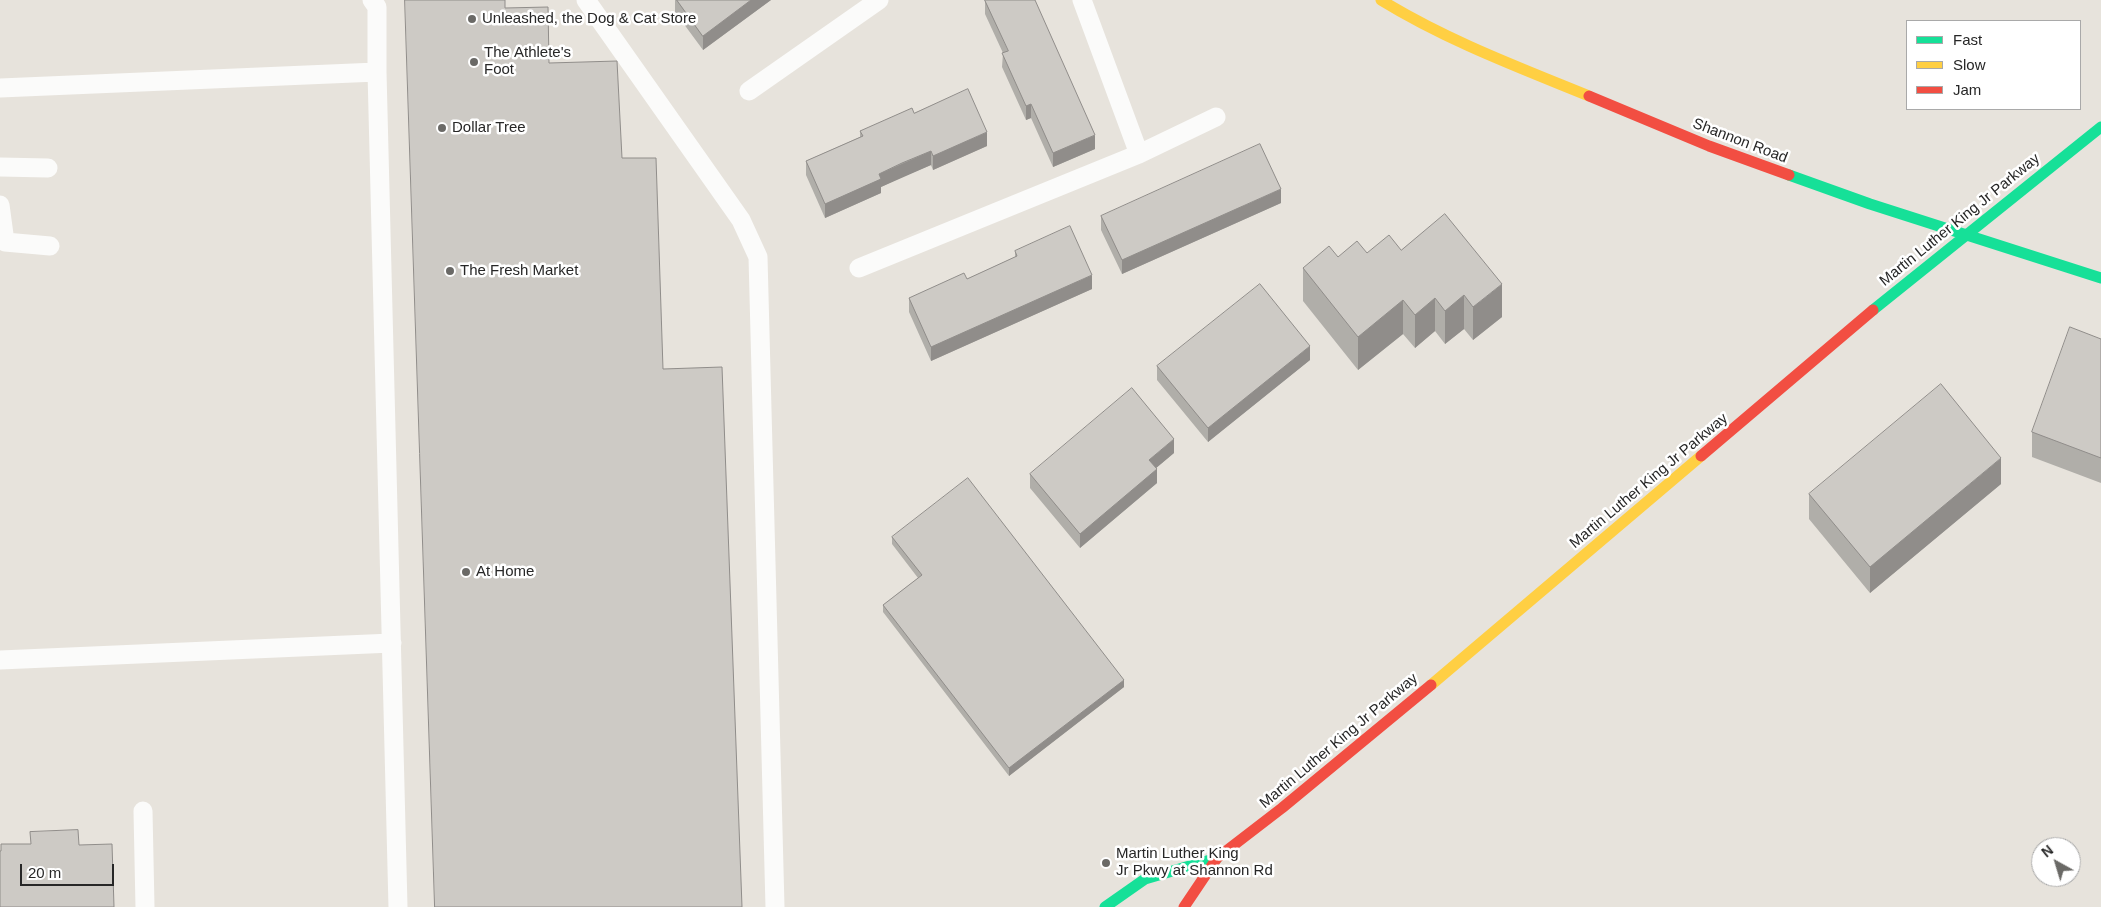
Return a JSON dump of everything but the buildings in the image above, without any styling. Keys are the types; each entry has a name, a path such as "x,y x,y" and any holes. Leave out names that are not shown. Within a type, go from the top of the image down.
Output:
{"main road":[{"name":"Shannon Road","path":"1380,0 1401,5 1494,57 1709,146 1870,204 2101,278"},
{"name":"Martin Luther King Jr Parkway","path":"1184,907 1217,858 1282,808 1498,628 1963,235 2101,127"},
{"name":"Martin Luther King Jr Parkway","path":"1105,907 1145,879 1217,858"}],"lane":[{"path":"372,0 377,7 377,72 398,907"},
{"path":"586,0 741,220 758,256 775,907"},
{"path":"749,91 879,0"},
{"path":"1082,0 1139,154"},
{"path":"0,88 377,72"},
{"path":"859,268 1139,154 1216,117"},
{"path":"0,167 48,168"},
{"path":"0,205 2,244 50,246"},
{"path":"0,660 392,643"},
{"path":"143,811 145,907"}],"traffic: fast":[{"path":"1873,310 2101,127"},
{"path":"1789,175 1870,204 2101,278"},
{"path":"1105,907 1145,879 1217,858"}],"traffic: slow":[{"path":"1381,0 1431,28 1589,96"},
{"path":"1431,685 1701,456"}],"traffic: jam":[{"path":"1589,96 1709,146 1789,175"},
{"path":"1701,456 1873,310"},
{"path":"1184,907 1217,858 1282,808 1431,685"}],"place":[{"name":"Unleashed, the Dog & Cat Store","path":"472,19"},
{"name":"The Athlete's Foot","path":"474,62"},
{"name":"Dollar Tree","path":"442,128"},
{"name":"The Fresh Market","path":"450,271"},
{"name":"At Home","path":"466,572"},
{"name":"Martin Luther King Jr Pkwy at Shannon Rd","path":"1106,863"}]}
